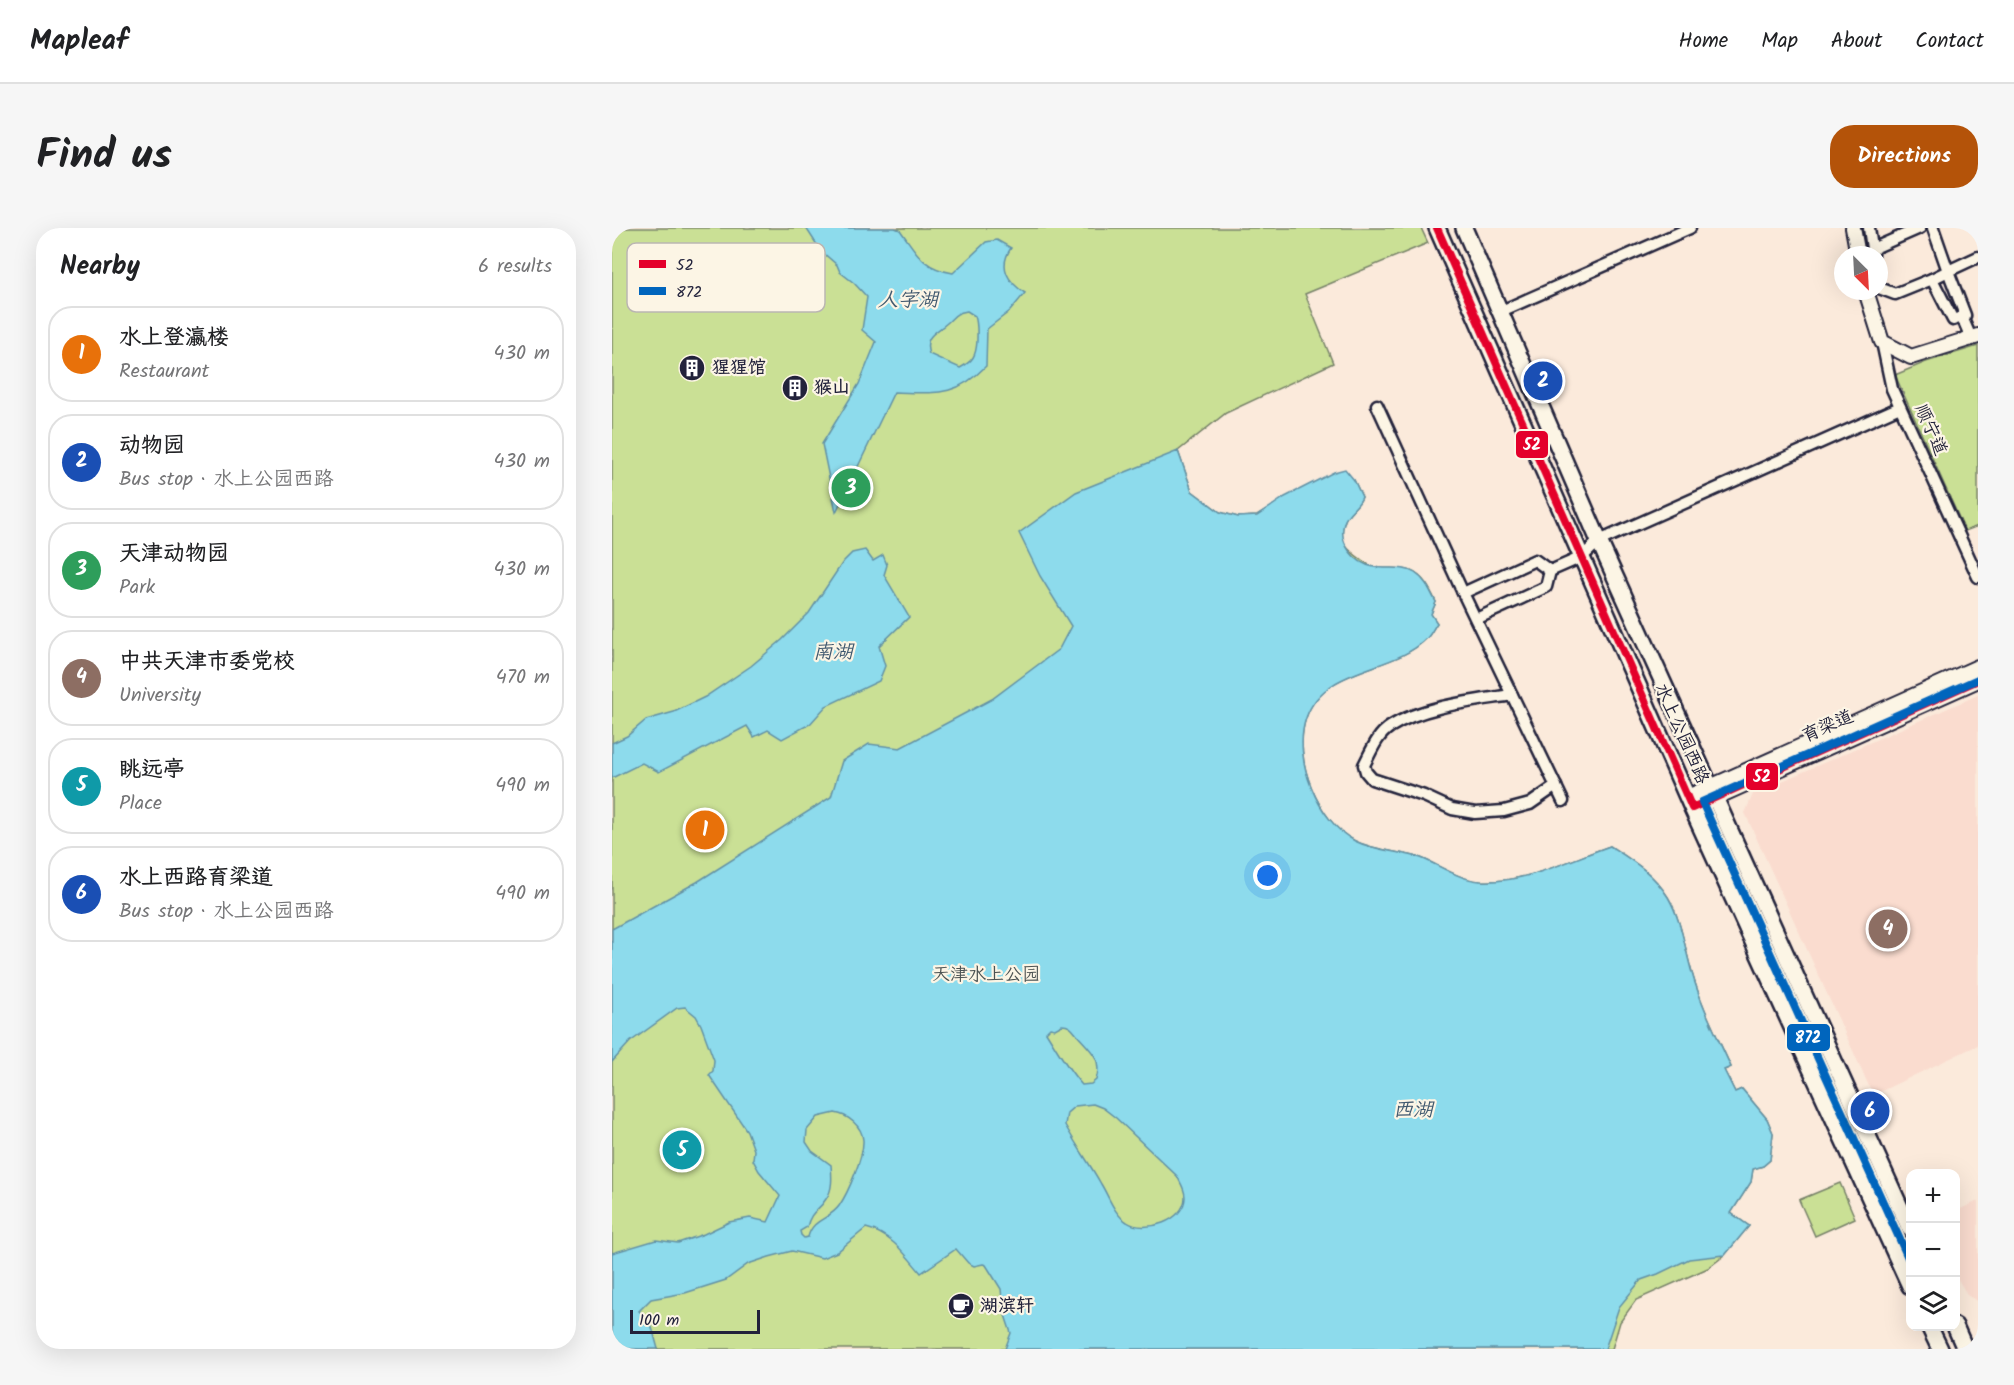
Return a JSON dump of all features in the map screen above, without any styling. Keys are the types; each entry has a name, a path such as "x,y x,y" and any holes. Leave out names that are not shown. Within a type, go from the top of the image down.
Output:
{"main road":[{"name":"水上公园西路","path":"1437,228 1690,802 1907,1277"},
{"name":"水上公园西路","path":"1464,228 1599,541 1908,1223"},
{"path":"1931,1331 1940,1349"},
{"path":"1957,1331 1965,1349 1978,1343"}],"street":[{"path":"1499,312 1690,228"},
{"path":"1853,228 1856,246"},
{"path":"1869,228 1872,246"},
{"path":"1885,246 1920,228"},
{"path":"1932,279 1953,320 1965,315 1933,228"},
{"path":"1888,291 1895,294 1978,257"},
{"name":"顺宁道","path":"1869,300 1882,342 1892,389 1978,577"},
{"path":"1882,342 1911,357 1975,337 1962,317"},
{"path":"1377,405 1463,593 1563,801"},
{"path":"1476,620 1546,587 1550,572 1582,557 1599,541 1900,407"},
{"path":"1463,593 1535,560 1550,572"},
{"path":"1712,792 1978,668"},
{"name":"育梁道","path":"1690,802 1978,680"},
{"path":"1512,695 1443,706 1389,727 1376,742 1364,765 1366,772 1372,779 1424,796 1452,809 1475,813 1504,811 1530,804 1556,786"}],"shaded area":[{"path":"1978,695 1978,1045 1873,1095 1745,813 1753,794"},
{"path":"1978,1201 1978,1301 1968,1296 1960,1283 1960,1209"}],"green space":[{"name":"西湖","path":"612,228 1421,228 1428,243 1305,294 1333,363 1226,413 1178,451 1192,491 1220,512 1238,517 1257,516 1270,508 1354,480 1362,497 1344,523 1343,541 1352,553 1372,567 1402,569 1416,573 1426,584 1436,602 1431,614 1437,623 1427,638 1397,658 1360,671 1327,688 1315,701 1306,718 1303,751 1311,787 1330,819 1342,832 1363,844 1421,858 1457,875 1480,881 1497,881 1530,875 1610,846 1649,874 1668,897 1679,924 1700,997 1731,1067 1724,1070 1735,1092 1742,1089 1767,1119 1773,1133 1770,1160 1763,1166 1753,1169 1751,1182 1731,1213 1749,1226 1725,1255 1708,1268 1636,1300 1620,1322 1612,1349 612,1349"},
{"path":"1978,346 1978,526 1965,531 1895,375 1926,362"},
{"path":"1840,1183 1855,1218 1815,1236 1799,1200"}],"water":[{"name":"人字湖","path":"806,228 895,228 900,230 927,263 953,273 986,242 997,240 1011,248 1007,255 1005,268 1014,284 1025,293 1010,311 987,329 986,366 975,376 954,389 944,391 894,392 836,512 822,444 859,384 876,342 862,330 867,297 840,272 837,265 825,254 825,243 816,243","holes":["967,311 975,316 977,346 973,358 968,363 960,368 929,354 929,339 956,315"]},
{"name":"西湖","path":"1178,451 1192,491 1220,512 1238,517 1257,516 1285,497 1334,472 1345,469 1354,480 1362,497 1344,523 1343,538 1349,551 1367,565 1405,569 1419,576 1436,602 1431,614 1437,623 1427,638 1413,649 1397,658 1343,679 1328,688 1315,701 1306,718 1303,751 1311,787 1330,819 1342,832 1355,841 1421,858 1457,875 1480,881 1497,881 1530,875 1610,846 1649,874 1668,897 1679,924 1700,997 1731,1067 1724,1070 1735,1092 1742,1089 1767,1119 1773,1133 1770,1160 1763,1166 1753,1169 1751,1182 1731,1213 1749,1226 1725,1255 1689,1259 1641,1280 1619,1307 1605,1349 1005,1349 1011,1333 1003,1309 1001,1289 986,1265 974,1266 968,1263 956,1249 921,1273 890,1240 866,1228 837,1252 822,1258 792,1251 748,1264 726,1280 685,1293 651,1299 639,1311 650,1320 658,1349 612,1349 612,1253 656,1240 678,1243 729,1222 750,1218 768,1222 780,1196 759,1171 753,1160 754,1150 747,1131 709,1075 713,1071 714,1060 701,1025 696,1016 685,1007 677,1008 630,1042 612,1062 612,929 697,882 831,797 842,761 869,744 900,748 992,699 1059,649 1071,626 1040,576 1019,533 1076,492","holes":["1062,1025 1071,1028 1094,1055 1098,1072 1096,1080 1091,1084 1082,1085 1046,1032 1050,1028 1055,1029","1093,1104 1103,1108 1177,1176 1185,1197 1178,1213 1163,1223 1144,1227 1122,1219 1065,1125 1067,1113 1075,1106","835,1113 849,1119 860,1130 863,1147 855,1174 839,1206 817,1223 808,1237 804,1238 800,1231 807,1227 813,1214 826,1199 831,1183 831,1165 812,1151 806,1142 807,1130 818,1117"]},
{"name":"南湖","path":"865,550 873,561 883,555 887,565 884,575 909,617 879,646 885,666 879,681 826,706 810,724 782,739 768,730 754,737 747,726 659,772 642,763 612,778 612,743 627,736 646,720 674,712 705,697 751,666 809,613 843,562 852,553"}],"transit line":[{"name":"52","path":"1437,228 1692,808 1978,680"},
{"name":"872","path":"1906,1253 1702,802 1978,679"}],"place":[{"name":"猩猩馆","path":"692,368"},
{"name":"动物园","path":"1543,381"},
{"name":"猴山","path":"795,388"},
{"name":"天津动物园","path":"851,488"},
{"name":"水上登瀛楼","path":"705,830"},
{"name":"中共天津市委党校","path":"1888,929"},
{"name":"水上西路育梁道","path":"1870,1111"},
{"name":"眺远亭","path":"682,1150"},
{"name":"湖滨轩","path":"961,1306"}],"park label":[{"name":"天津水上公园","path":"986,975"}]}
